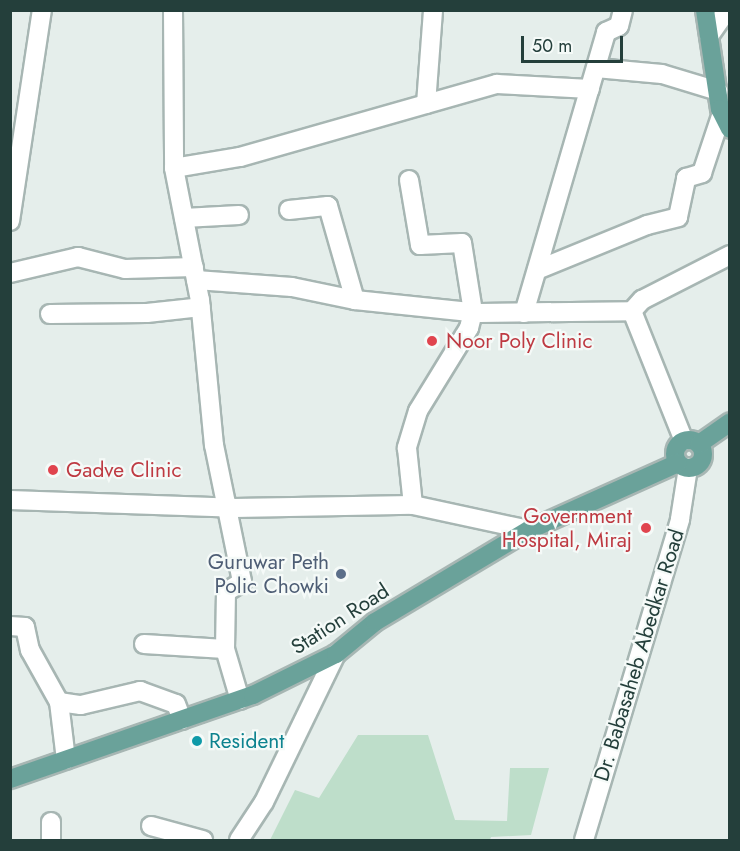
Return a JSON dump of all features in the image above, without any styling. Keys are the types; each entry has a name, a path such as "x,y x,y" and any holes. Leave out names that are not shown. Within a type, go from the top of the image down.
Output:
{"main road":[{"path":"705,10 724,110"},
{"path":"691,442 702,460 683,466 675,450 729,422"},
{"name":"Station Road","path":"10,779 240,700 336,654 375,622 529,530 683,466"}],"street":[{"path":"10,220 14,170 42,10"},
{"path":"173,10 174,168 201,307 214,445 242,582 226,592 225,649 240,700"},
{"path":"426,104 433,10"},
{"path":"524,313 606,32 619,26 623,10"},
{"path":"709,36 727,10"},
{"path":"537,270 647,225 678,217 686,178 702,173 724,110 662,74 596,68"},
{"path":"174,168 240,157 497,84 590,89"},
{"path":"409,180 420,245 462,243 473,312 469,328 418,411 407,448 413,505"},
{"path":"289,210 328,206 355,300"},
{"path":"184,218 239,215"},
{"path":"10,273 78,258 125,268 195,273 292,287 355,300 473,312 524,313 632,310 642,300 729,255"},
{"path":"50,314 147,313 201,307"},
{"path":"632,310 691,442"},
{"name":"Dr. Babasaheb Abedkar Road","path":"584,840 680,519 683,466"},
{"path":"10,501 225,506 413,505 529,530"},
{"path":"10,626 25,627 30,650 59,702 66,760"},
{"path":"144,644 225,649"},
{"path":"239,840 264,802 336,654"},
{"path":"59,702 81,705 140,691 176,704 182,720"},
{"path":"152,826 203,840"}],"green space":[{"path":"358,735 428,735 455,820 507,821 510,768 549,768 531,835 491,837 490,840 270,840 295,790 319,798"}],"place":[{"name":"Noor Poly Clinic","path":"432,341"},
{"name":"Gadve Clinic","path":"53,470"},
{"name":"Government Hospital, Miraj","path":"646,528"},
{"name":"Guruwar Peth Polic Chowki","path":"341,574"},
{"name":"Resident","path":"197,741"}]}
